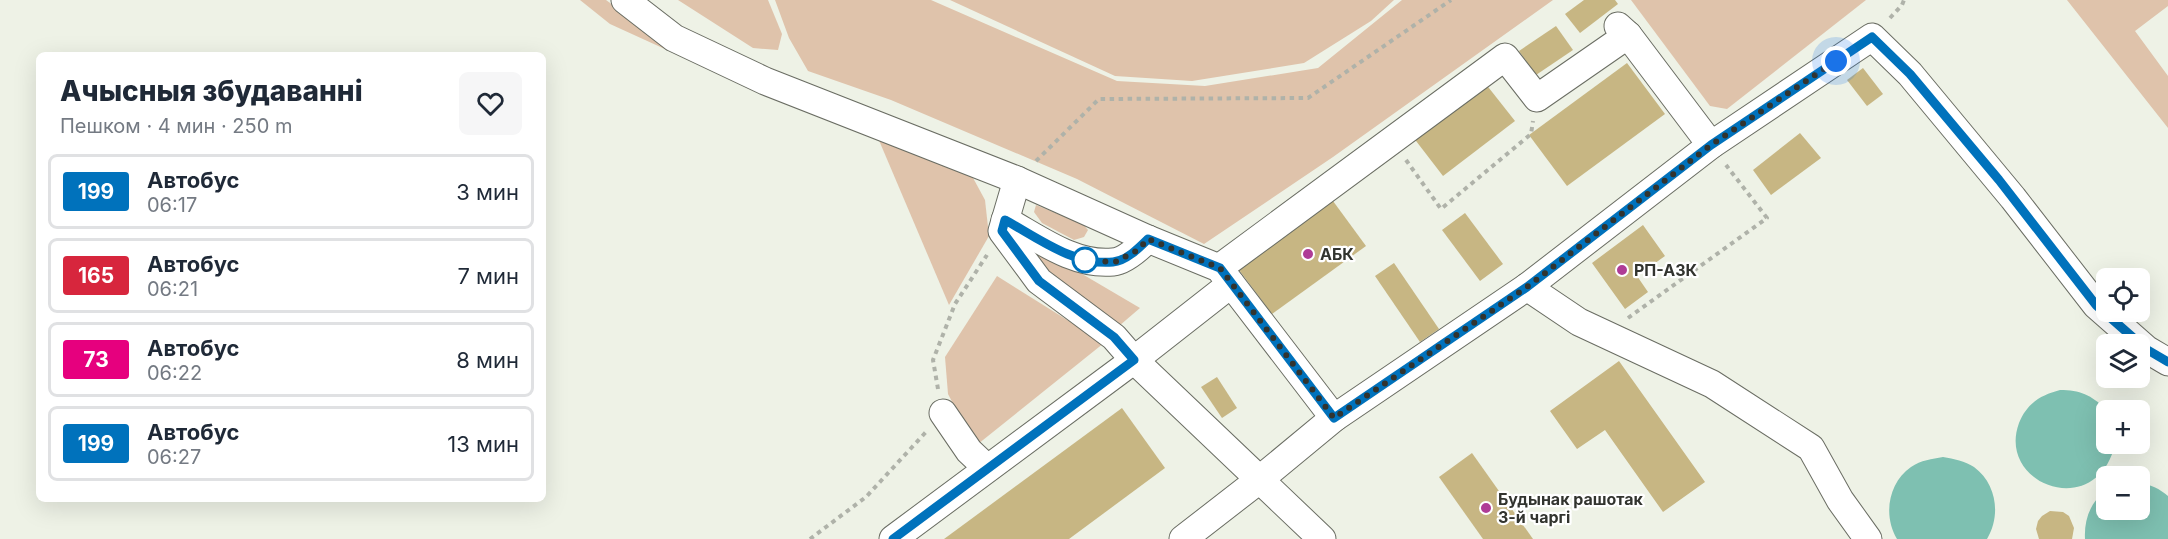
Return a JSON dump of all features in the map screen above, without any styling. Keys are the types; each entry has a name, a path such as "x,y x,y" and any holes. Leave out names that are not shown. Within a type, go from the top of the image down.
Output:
{"street":[{"path":"625,0 674,38 765,81 1017,180 1216,271 1334,418"},
{"path":"893,539 1134,360 1216,271 1505,57 1537,98 1623,30 1711,145"},
{"path":"1183,539 1334,418 1527,287 1711,145 1872,37 1910,74 2013,198 2096,305 2146,349 2168,362"},
{"path":"1003,226 1017,180"},
{"path":"1003,226 1079,260 1115,262 1138,250 1148,239"},
{"path":"1003,226 1039,281 1114,337 1134,360 1322,539"},
{"path":"1527,287 1580,322 1712,384 1811,448 1840,500 1868,539"},
{"path":"943,414 969,451 987,468"}],"path":[{"path":"1017,180 1100,99 1308,98 1451,0"},
{"path":"1392,140 1442,209 1531,134 1537,98"},
{"path":"1606,334 1767,218 1711,145"},
{"path":"810,539 866,497 943,414 933,360 956,304 1003,226"}],"shaded area":[{"path":"580,0 606,0 655,36 713,71 610,24"},
{"path":"678,0 768,0 782,34 778,50 753,48"},
{"path":"775,0 931,0 1117,81 1205,86 1318,68 1402,0 1553,0 1333,157 1204,244 1077,179 891,100 808,71 789,38"},
{"path":"950,0 1394,0 1371,21 1304,63 1192,81 1115,76"},
{"path":"1631,0 1866,0 1727,109 1710,106"},
{"path":"2067,0 2168,0 2168,6 2135,31 2168,76 2168,128"},
{"path":"878,138 972,176 985,200 989,236 949,305"},
{"path":"1036,205 1083,224 1088,230 1084,237 1074,240 1042,223 1034,212"},
{"path":"1021,238 1140,308 1119,326 1044,275"},
{"path":"997,276 1104,343 978,444 970,436 948,394 945,357"}],"water":[{"path":"2060,390 2074,391 2096,401 2096,454 2111,454 2106,466 2096,466 2096,476 2089,482 2071,488 2052,486 2035,477 2022,463 2016,445 2019,423 2030,405 2047,394"},
{"path":"1943,457 1971,465 1988,482 1995,511 1987,539 1897,539 1889,510 1897,482 1911,467 1927,460"},
{"path":"2150,485 2155,487 2168,496 2168,539 2085,539 2086,525 2096,500 2096,520 2150,520"}],"building":[{"path":"1584,0 1615,0 1618,4 1580,33 1565,14"},
{"path":"1556,26 1573,50 1536,75 1519,51"},
{"path":"1627,63 1665,114 1567,186 1529,135"},
{"path":"1863,68 1883,94 1867,106 1847,80"},
{"path":"1485,83 1515,121 1443,176 1413,137"},
{"path":"1800,133 1821,158 1771,195 1753,170"},
{"name":"АБК","path":"1333,201 1366,246 1272,314 1239,270"},
{"path":"1465,213 1503,264 1480,281 1442,230"},
{"name":"РП-АЗК","path":"1643,225 1665,256 1637,276 1648,292 1625,309 1592,263"},
{"path":"1394,263 1439,329 1420,342 1375,276"},
{"path":"1619,361 1705,482 1663,512 1605,430 1577,449 1550,411"},
{"path":"1217,377 1237,408 1222,418 1201,387"},
{"path":"1122,408 1165,468 1069,539 944,539"},
{"name":"Будынак рашотак 3-й чаргі","path":"1472,453 1533,539 1483,539 1439,477"},
{"path":"2050,511 2063,512 2069,516 2074,528 2072,539 2039,539 2036,529 2038,521"}],"bus line":[{"name":"199","path":"893,539 1134,360 1114,337 1039,281 1002,231 1005,220 1079,260 1115,262 1138,250 1148,239 1220,268 1334,418 1527,287 1711,145 1872,37 1910,74 1999,180 2096,305 2146,349 2168,362"}],"place":[{"name":"АБК","path":"1308,254"},
{"name":"РП-АЗК","path":"1622,270"},
{"name":"Будынак рашотак 3-й чаргі","path":"1486,508"}],"route":[{"path":"1085,260 1079,260 1115,262 1138,250 1148,239 1220,268 1334,418 1527,287 1711,145 1836,61"}]}
